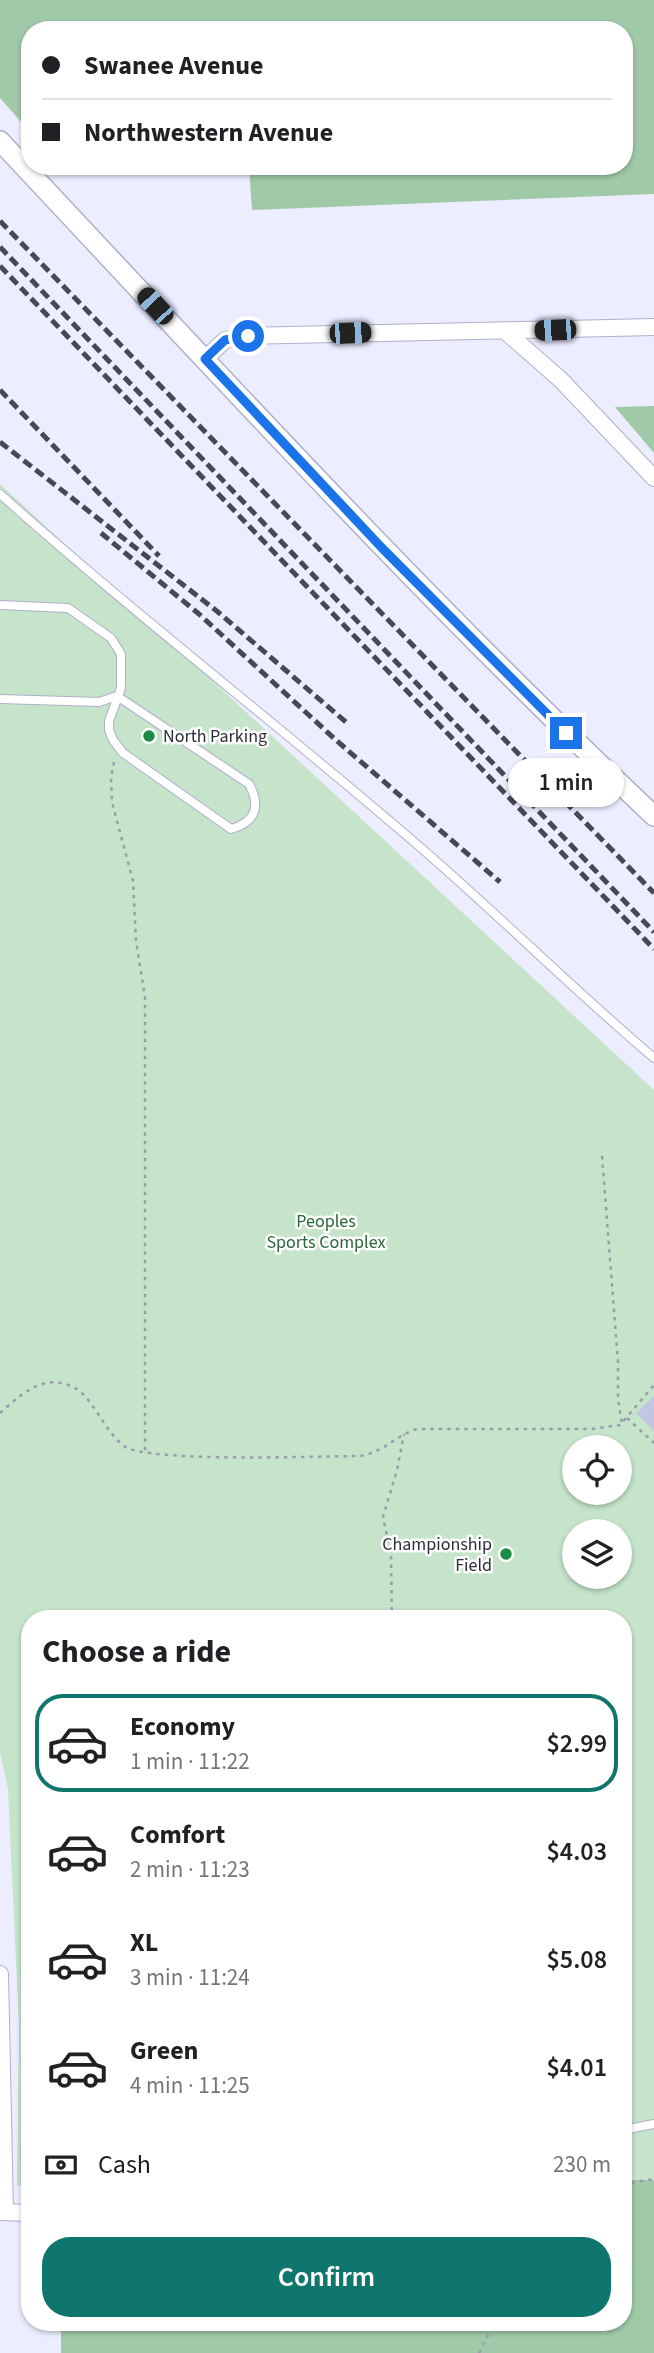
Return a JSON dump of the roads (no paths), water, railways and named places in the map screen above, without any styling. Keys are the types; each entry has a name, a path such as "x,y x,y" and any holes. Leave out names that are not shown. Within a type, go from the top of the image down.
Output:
{"street":[{"path":"0,141 21,163"},
{"path":"32,175 382,548 566,733 654,817"},
{"path":"205,359 225,340 248,336 654,327"},
{"path":"505,331 561,380 654,478"},
{"path":"0,1974 3,2212 21,2213"}],"lane":[{"path":"0,494 219,682 400,830 654,1058"},
{"path":"0,605 68,608 111,638 121,653 121,688 117,696 109,721 109,730 123,754 231,829 252,818 255,795 249,785 117,696"},
{"path":"0,699 99,702 117,696"},
{"path":"632,2128 654,2124"}],"railway":[{"path":"0,221 654,893"},
{"path":"0,247 654,932"},
{"path":"0,266 654,949"},
{"path":"0,390 159,556"},
{"path":"0,442 218,612 347,723"},
{"path":"101,533 199,614 337,741 500,882"}],"place":[{"name":"North Parking","path":"149,736"},
{"name":"Championship Field","path":"506,1554"}],"park label":[{"name":"Peoples Sports Complex","path":"326,1231"}]}
